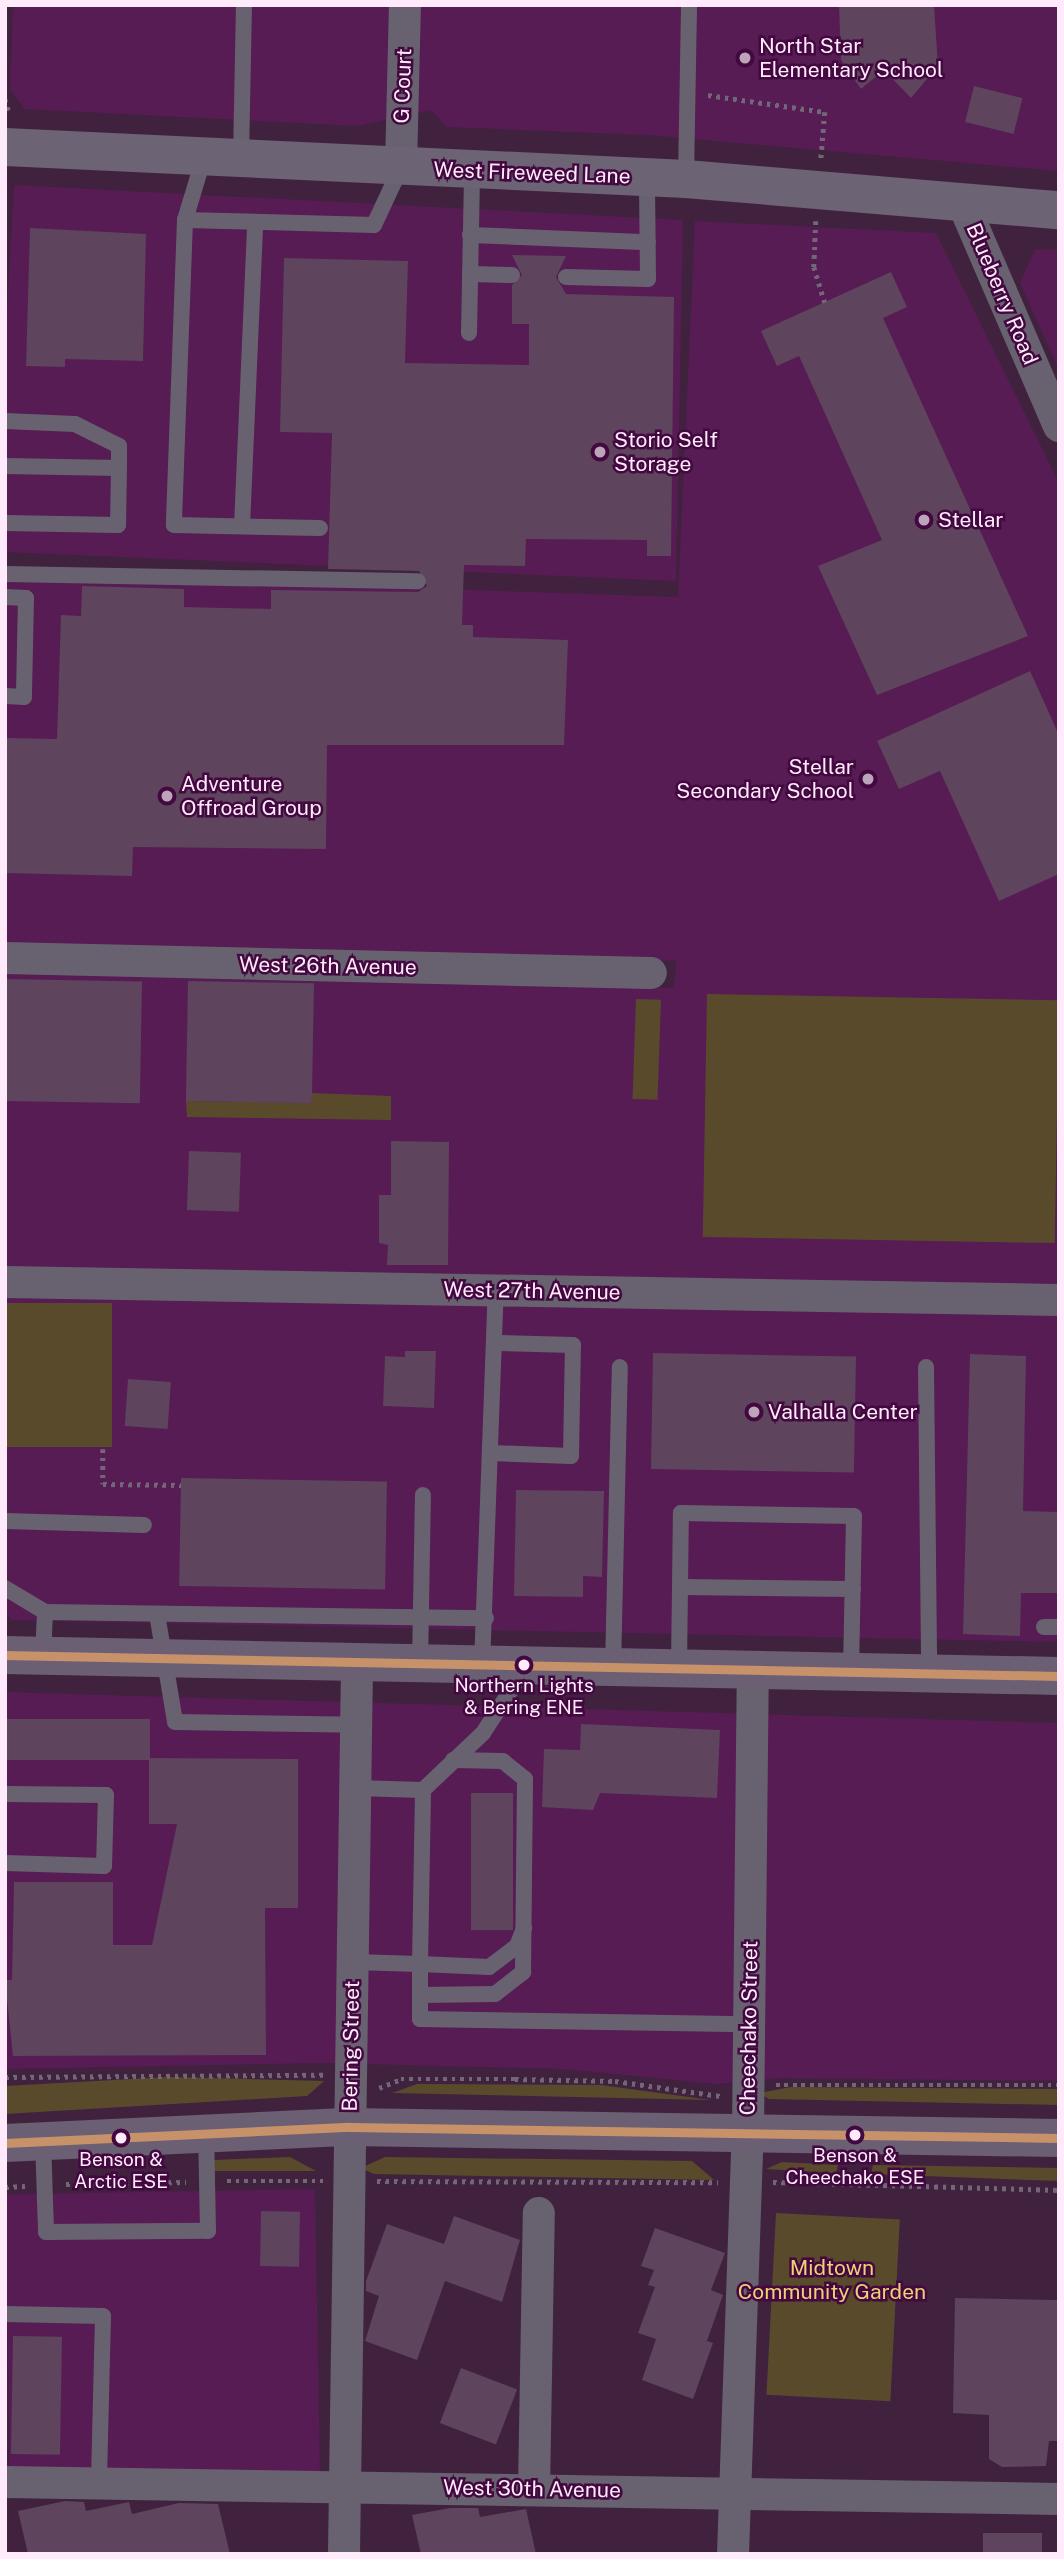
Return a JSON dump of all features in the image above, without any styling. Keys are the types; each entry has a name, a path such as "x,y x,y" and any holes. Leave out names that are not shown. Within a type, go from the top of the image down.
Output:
{"main road":[{"name":"West Fireweed Lane","path":"5,147 686,179 1059,210"},
{"path":"5,1656 1059,1676"},
{"path":"5,2143 206,2131 350,2127 1059,2138"}],"street":[{"name":"G Court","path":"401,167 405,5"},
{"name":"Blueberry Road","path":"962,201 1059,426"},
{"name":"West 26th Avenue","path":"5,958 651,973"},
{"name":"West 27th Avenue","path":"5,1282 1059,1300"},
{"name":"Bering Street","path":"344,2554 357,1663"},
{"name":"Cheechako Street","path":"733,2554 733,2491 748,2132 753,1671"},
{"path":"534,2489 539,2213"},
{"name":"West 30th Avenue","path":"5,2482 733,2491 1059,2499"}],"lane":[{"path":"244,5 223,158 186,220 174,525 320,528"},
{"path":"686,179 689,5"},
{"path":"186,220 255,224 374,225 401,167"},
{"path":"469,333 472,170"},
{"path":"566,277 648,279 647,177"},
{"path":"242,526 255,224"},
{"path":"470,235 648,242"},
{"path":"470,274 512,275"},
{"path":"5,421 75,424 119,446 118,525 5,523"},
{"path":"5,466 119,468"},
{"path":"5,574 418,581"},
{"path":"5,597 26,598 24,697 5,696"},
{"path":"482,1666 486,1618 496,1290"},
{"path":"491,1453 571,1456 573,1345 495,1343"},
{"path":"613,1668 620,1367"},
{"path":"926,1367 929,1674"},
{"path":"420,1664 423,1495"},
{"path":"679,1669 681,1513 854,1516 851,1672"},
{"path":"5,1521 144,1525"},
{"path":"680,1587 853,1589"},
{"path":"5,1588 45,1612 486,1618"},
{"path":"43,1657 45,1612"},
{"path":"158,1614 168,1660 175,1722 356,1725"},
{"path":"526,1667 512,1697 423,1790 420,2018 749,2024"},
{"path":"420,1995 495,1994 523,1972 525,1779 503,1761 453,1760"},
{"path":"355,1788 423,1790"},
{"path":"5,1794 107,1795 104,1866 5,1863"},
{"path":"353,1962 489,1967 517,1946 524,1928"},
{"path":"43,2140 46,2232 208,2231 206,2131"},
{"path":"5,2314 103,2316 99,2483"}],"path":[{"path":"705,94 825,112 821,156"},
{"path":"816,218 814,267 825,302"},
{"path":"103,1449 103,1484 181,1485"},
{"path":"5,2077 183,2072 320,2075 385,2089 401,2079 615,2081 710,2096 748,2095 789,2082 1059,2085"}],"shaded area":[{"name":"North Star Elementary School","path":"13,5 1059,5 1059,171 648,135 447,127 431,110 358,126 25,109 10,90"},
{"path":"14,185 683,220 676,581 5,552 5,347"},
{"path":"695,221 936,233 1059,483 1059,1642 12,1620 5,1612 5,969 674,988 676,961 5,944 5,574 678,597"},
{"path":"1035,249 1059,250 1059,370 1020,283"},
{"path":"5,1692 1059,1723 1059,2081 781,2078 716,2084 565,2069 321,2063 5,2069"},
{"path":"315,2189 320,2476 10,2481 5,2194"}],"green space":[{"path":"707,994 1059,1000 1055,1243 703,1237"},
{"path":"636,999 661,1000 657,1100 633,1099"},
{"path":"312,1093 391,1096 391,1120 187,1117 186,1101 312,1103"},
{"path":"5,1303 112,1303 112,1447 5,1447"},
{"path":"169,2077 324,2081 307,2096 5,2114 5,2086"},
{"path":"417,2084 601,2085 711,2100 392,2093"},
{"path":"791,2087 1059,2089 1059,2105 769,2099 759,2093"},
{"path":"290,2157 316,2171 214,2171 214,2160"},
{"path":"385,2157 692,2161 714,2180 374,2174 361,2168"},
{"path":"782,2162 838,2165 836,2173 766,2169"},
{"path":"873,2165 1059,2168 1059,2181 871,2174"},
{"name":"Midtown Community Garden","path":"776,2213 900,2219 890,2401 766,2395"}],"building":[{"path":"839,5 934,5 938,66 911,98 884,70 861,89 841,60"},
{"path":"974,86 1023,98 1014,134 965,122"},
{"path":"30,228 146,234 143,361 65,359 65,367 26,366"},
{"path":"512,255 566,256 556,277 566,294 674,297 671,556 647,556 647,540 526,539 525,566 464,565 462,625 473,625 473,637 568,640 564,745 327,745 326,849 133,847 132,876 6,873 7,738 57,739 61,615 81,616 82,586 184,589 184,607 271,609 271,590 418,592 427,586 419,571 328,569 332,433 280,432 284,258 408,261 405,363 529,365 529,324 512,324 512,285 522,275"},
{"path":"891,272 907,307 883,318 1028,636 877,695 818,566 882,540 799,356 777,366 761,331"},
{"path":"1030,671 1059,735 1059,874 999,901 940,771 899,789 877,741"},
{"path":"5,979 142,981 140,1103 5,1101"},
{"path":"188,981 314,983 312,1103 186,1101"},
{"path":"391,1141 449,1142 448,1265 387,1265 388,1245 379,1243 379,1195 391,1195"},
{"path":"189,1151 241,1153 239,1212 187,1210"},
{"path":"405,1351 436,1351 434,1408 383,1406 385,1356 405,1357"},
{"name":"Valhalla Center","path":"653,1353 856,1357 854,1473 651,1469"},
{"path":"970,1354 1026,1356 1023,1511 1059,1512 1059,1593 1021,1593 1020,1636 963,1634"},
{"path":"128,1379 171,1382 168,1429 125,1426"},
{"path":"181,1478 387,1482 385,1590 179,1586"},
{"path":"516,1490 604,1491 602,1577 583,1576 583,1597 514,1596"},
{"path":"5,1719 150,1719 150,1760 5,1760"},
{"path":"581,1724 720,1730 717,1798 600,1793 593,1810 542,1807 544,1749 580,1750"},
{"path":"149,1758 298,1759 298,1908 265,1908 266,2055 13,2056 5,1980 12,1980 14,1882 113,1882 113,1945 152,1945 177,1824 149,1824"},
{"path":"471,1793 513,1793 513,1930 471,1930"},
{"path":"261,2211 300,2212 299,2267 260,2266"},
{"path":"454,2216 520,2240 502,2302 445,2281 417,2360 365,2341 379,2296 366,2291 366,2281 387,2224 444,2244"},
{"path":"655,2228 725,2253 711,2290 723,2295 707,2341 713,2343 693,2399 642,2380 656,2339 638,2333 655,2287 648,2285 654,2270 641,2266"},
{"path":"955,2298 1057,2300 1059,2441 1049,2441 1046,2466 1002,2467 989,2459 989,2415 953,2413"},
{"path":"13,2336 62,2337 60,2455 11,2454"},
{"path":"461,2368 517,2390 496,2445 440,2423"},
{"path":"65,2501 84,2502 86,2511 129,2502 132,2514 179,2503 218,2504 230,2554 28,2554 18,2511"},
{"path":"450,2508 478,2508 480,2517 526,2509 536,2554 421,2554 412,2515"},
{"path":"983,2533 1042,2533 1042,2554 983,2554"}],"transit line":[{"path":"5,1655 1059,1676"},
{"path":"5,2143 350,2127 1059,2138"}],"place":[{"name":"North Star Elementary School","path":"745,58"},
{"name":"Storio Self Storage","path":"600,452"},
{"name":"Stellar","path":"924,520"},
{"name":"Stellar Secondary School","path":"868,779"},
{"name":"Adventure Offroad Group","path":"167,796"},
{"name":"Valhalla Center","path":"754,1412"},
{"name":"Northern Lights & Bering ENE","path":"524,1665"},
{"name":"Benson & Cheechako ESE","path":"855,2135"},
{"name":"Benson & Arctic ESE","path":"121,2138"}]}
